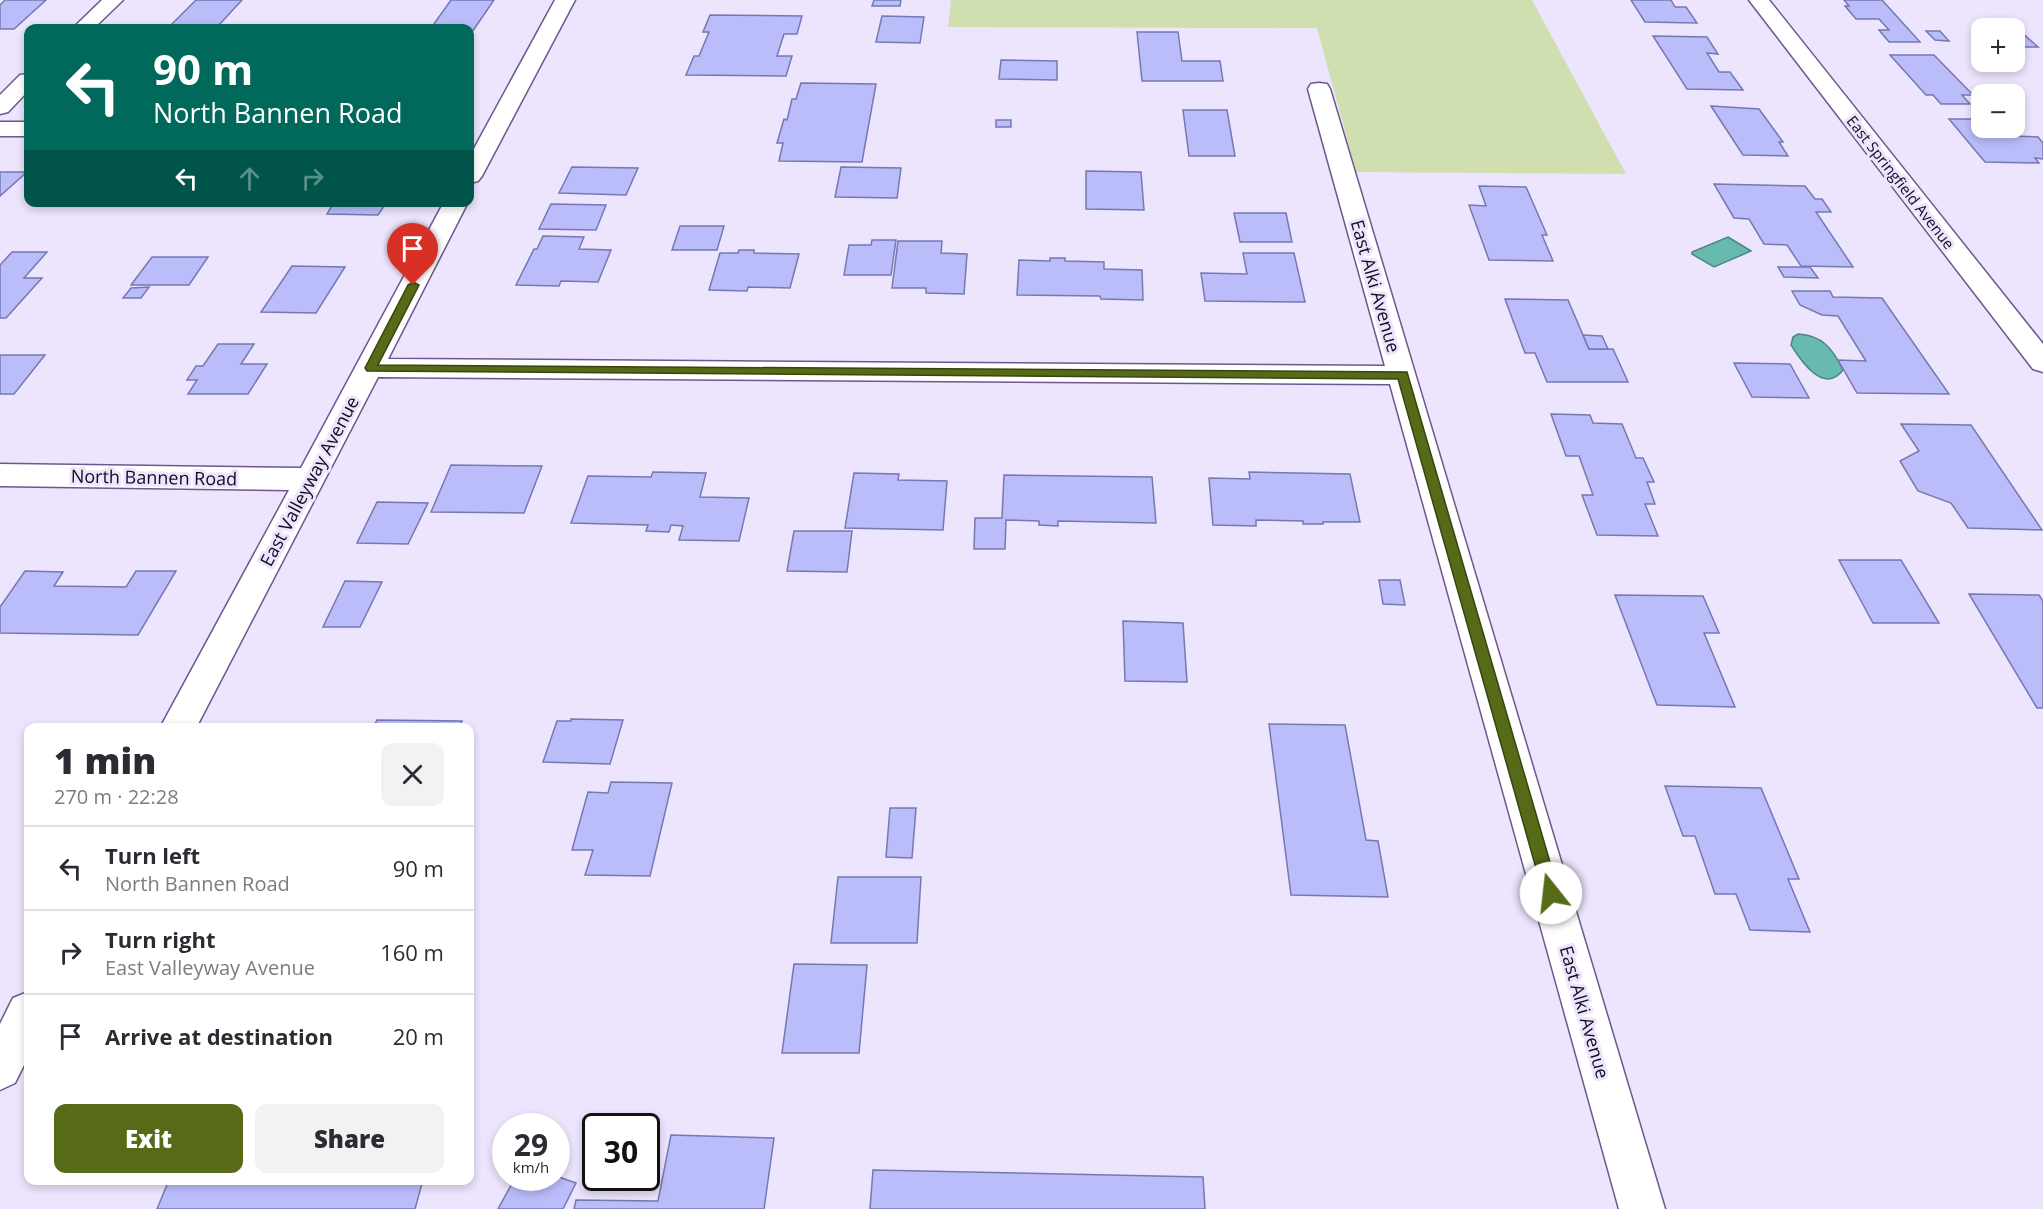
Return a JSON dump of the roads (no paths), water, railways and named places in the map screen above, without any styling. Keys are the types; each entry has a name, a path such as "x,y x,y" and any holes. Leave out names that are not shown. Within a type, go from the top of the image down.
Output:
{"street":[{"path":"87,24 113,0"},
{"path":"474,168 565,0"},
{"name":"East Springfield Avenue","path":"1759,0 2043,363"},
{"path":"0,106 24,84"},
{"name":"East Alki Avenue","path":"1319,89 1642,1209"},
{"path":"0,129 24,129"},
{"path":"474,131 493,131"},
{"name":"East Valleyway Avenue","path":"181,723 309,479 371,368 453,207"},
{"path":"371,368 1402,375"},
{"name":"North Bannen Road","path":"0,475 309,479"},
{"path":"0,1068 24,1022"}]}
